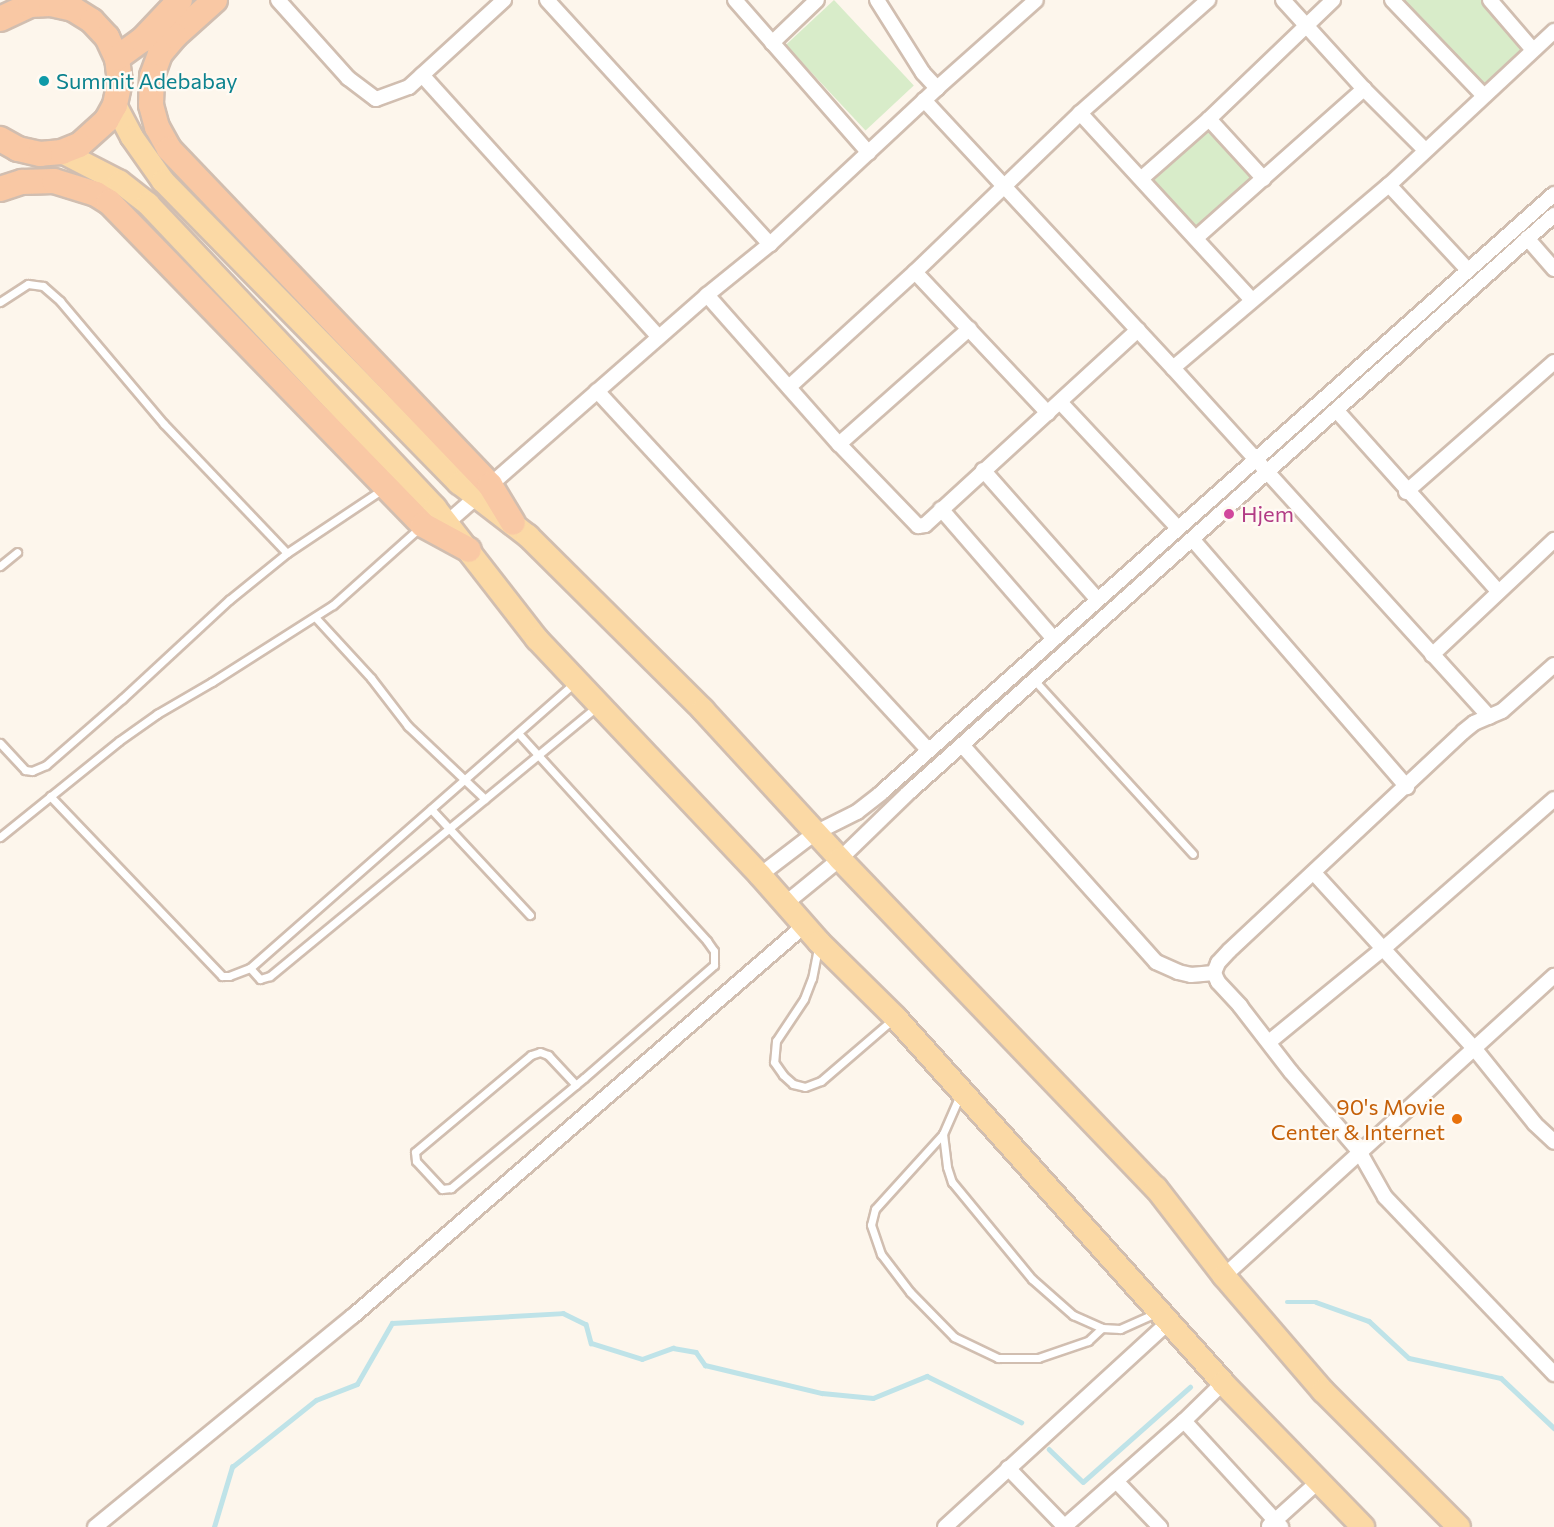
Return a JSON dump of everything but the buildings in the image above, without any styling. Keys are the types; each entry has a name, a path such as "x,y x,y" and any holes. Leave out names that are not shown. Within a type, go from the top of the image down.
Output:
{"highway":[{"path":"117,58 142,40 180,0"},
{"path":"215,0 175,36 160,54 152,76 151,105 157,127 169,149 513,523"},
{"path":"0,19 41,2 73,9 92,21 107,37 117,58 120,81 115,105 106,121 94,135 79,145 62,152 40,154 6,150"},
{"path":"0,189 22,182 54,180 96,194 109,202 386,487 435,527 469,550"}],"main road":[{"path":"115,105 132,137 163,181 459,483 484,492"},
{"path":"62,152 120,182 148,204 435,527"},
{"path":"513,523 703,710 815,833 1156,1188 1224,1276 1323,1391 1458,1527"},
{"path":"469,550 521,620 786,903 812,934 895,1017 1223,1383 1364,1527"}],"street":[{"path":"278,0 352,82 376,99 409,87 504,0"},
{"path":"547,0 770,244"},
{"path":"735,0 869,153"},
{"path":"772,43 817,0"},
{"path":"877,0 923,73 937,88"},
{"path":"435,527 484,492 707,295 770,244 937,88 1036,0"},
{"path":"789,387 915,272 1080,112 1208,0"},
{"path":"1283,0 1364,89 1425,150"},
{"path":"1142,178 1209,119 1333,0"},
{"path":"1392,0 1483,95"},
{"path":"1490,0 1533,50"},
{"path":"1173,368 1389,185 1554,31"},
{"path":"422,75 659,337"},
{"path":"1196,238 1364,89"},
{"path":"924,100 1173,368 1490,717"},
{"path":"1080,112 1251,300"},
{"path":"1209,119 1264,178"},
{"path":"1389,185 1468,270"},
{"path":"760,875 815,833 857,812 1054,639 1254,458 1407,327 1554,194"},
{"path":"786,903 840,859 962,745 1554,215"},
{"path":"1527,238 1554,269"},
{"path":"915,272 1048,413"},
{"path":"707,295 839,444 918,526 925,525 1138,330"},
{"path":"839,444 969,329"},
{"path":"1407,492 1554,362"},
{"path":"597,391 928,750"},
{"path":"1060,402 1178,528"},
{"path":"1337,411 1407,492 1498,591"},
{"path":"983,470 1097,599"},
{"path":"941,509 1054,639"},
{"path":"1193,540 1407,787"},
{"path":"1432,655 1554,540"},
{"path":"1554,665 1514,702 1490,717 1474,723 1229,951 1218,963 1214,973 1218,982 1269,1042 1291,1072 1359,1151 1385,1197 1554,1374"},
{"path":"962,745 1156,962 1191,975 1214,973"},
{"path":"1269,1042 1384,948 1554,799"},
{"path":"1314,873 1474,1048 1535,1124 1554,1142"},
{"path":"95,1527 353,1316 812,934"},
{"path":"1224,1276 1554,976"},
{"path":"945,1527 1164,1317"},
{"path":"1008,1468 1065,1527 1184,1421 1223,1383"},
{"path":"1184,1421 1274,1525 1319,1481"},
{"path":"1116,1481 1160,1527"}],"lane":[{"path":"0,302 28,284 43,286 164,424 287,553"},
{"path":"0,743 25,770 32,771 46,765 122,699 229,600 287,553 386,487"},
{"path":"0,837 157,714 315,617 435,527"},
{"path":"0,567 17,552"},
{"path":"315,617 371,678 408,726 484,799"},
{"path":"50,796 222,976 236,974 250,968 577,681"},
{"path":"1035,681 1193,854"},
{"path":"250,968 260,979 270,976 599,705"},
{"path":"518,734 707,941 715,958 714,965 576,1085 451,1188 442,1189 416,1161 415,1152 531,1055 540,1052 548,1055 576,1085"},
{"path":"432,809 530,915"},
{"path":"812,934 812,978 804,999 776,1041 774,1062 783,1075 793,1084 805,1088 821,1081 895,1017"},
{"path":"961,1093 944,1134 874,1209 871,1225 881,1254 910,1292 954,1337 998,1358 1038,1358 1088,1341 1102,1328"},
{"path":"944,1134 947,1167 952,1182 1032,1279 1072,1315 1102,1328 1120,1329 1164,1317"}],"green space":[{"path":"834,0 914,86 866,131 786,45"},
{"path":"1401,0 1485,0 1525,46 1480,88"},
{"path":"1211,128 1258,180 1198,234 1151,182"}],"waterway":[{"path":"1287,1302 1316,1302 1369,1321 1409,1358 1501,1378 1554,1428"},
{"path":"214,1527 232,1467 316,1400 357,1384 392,1323 563,1313 586,1324 591,1343 642,1359 673,1348 696,1352 705,1365 822,1393 873,1398 927,1376 1021,1422"},
{"path":"1049,1449 1083,1482 1190,1387"}],"place":[{"name":"Summit Adebabay","path":"44,81"},
{"name":"Hjem","path":"1229,514"},
{"name":"90's Movie Center & Internet","path":"1457,1119"}]}
